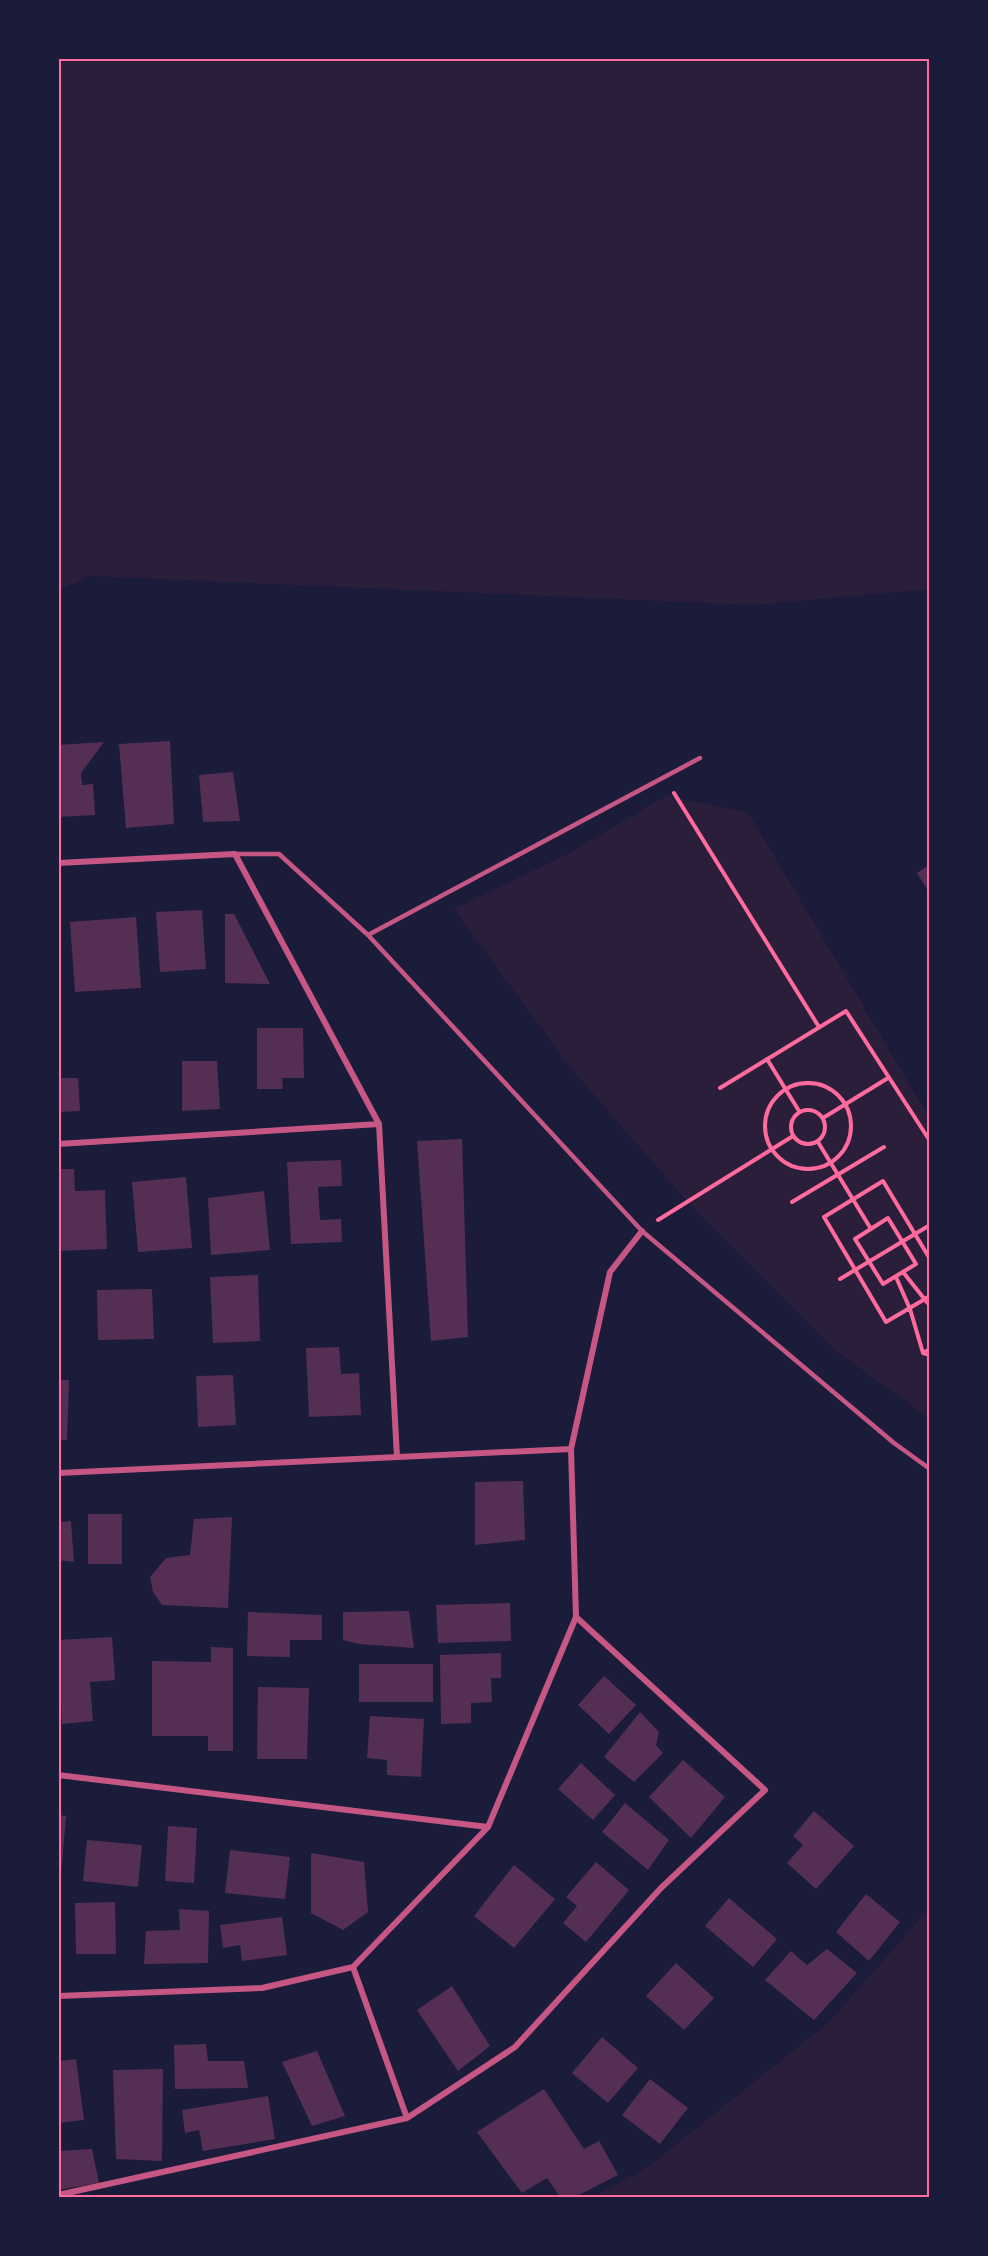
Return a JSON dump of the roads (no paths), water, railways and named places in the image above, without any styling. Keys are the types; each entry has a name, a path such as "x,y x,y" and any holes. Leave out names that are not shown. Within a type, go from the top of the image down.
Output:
{"street":[{"path":"58,863 235,854 379,1124 397,1457"},
{"path":"58,1144 379,1124"},
{"path":"58,1996 262,1988 353,1967 488,1827 576,1617 571,1449 610,1272 642,1231"},
{"path":"58,1473 571,1449"},
{"path":"58,2195 407,2118 515,2047 661,1888 765,1790 576,1617"},
{"path":"58,1775 488,1827"},
{"path":"353,1967 407,2118"}],"lane":[{"path":"368,934 700,758"},
{"path":"235,854 279,854 368,934 642,1231 894,1443 930,1469"}]}
